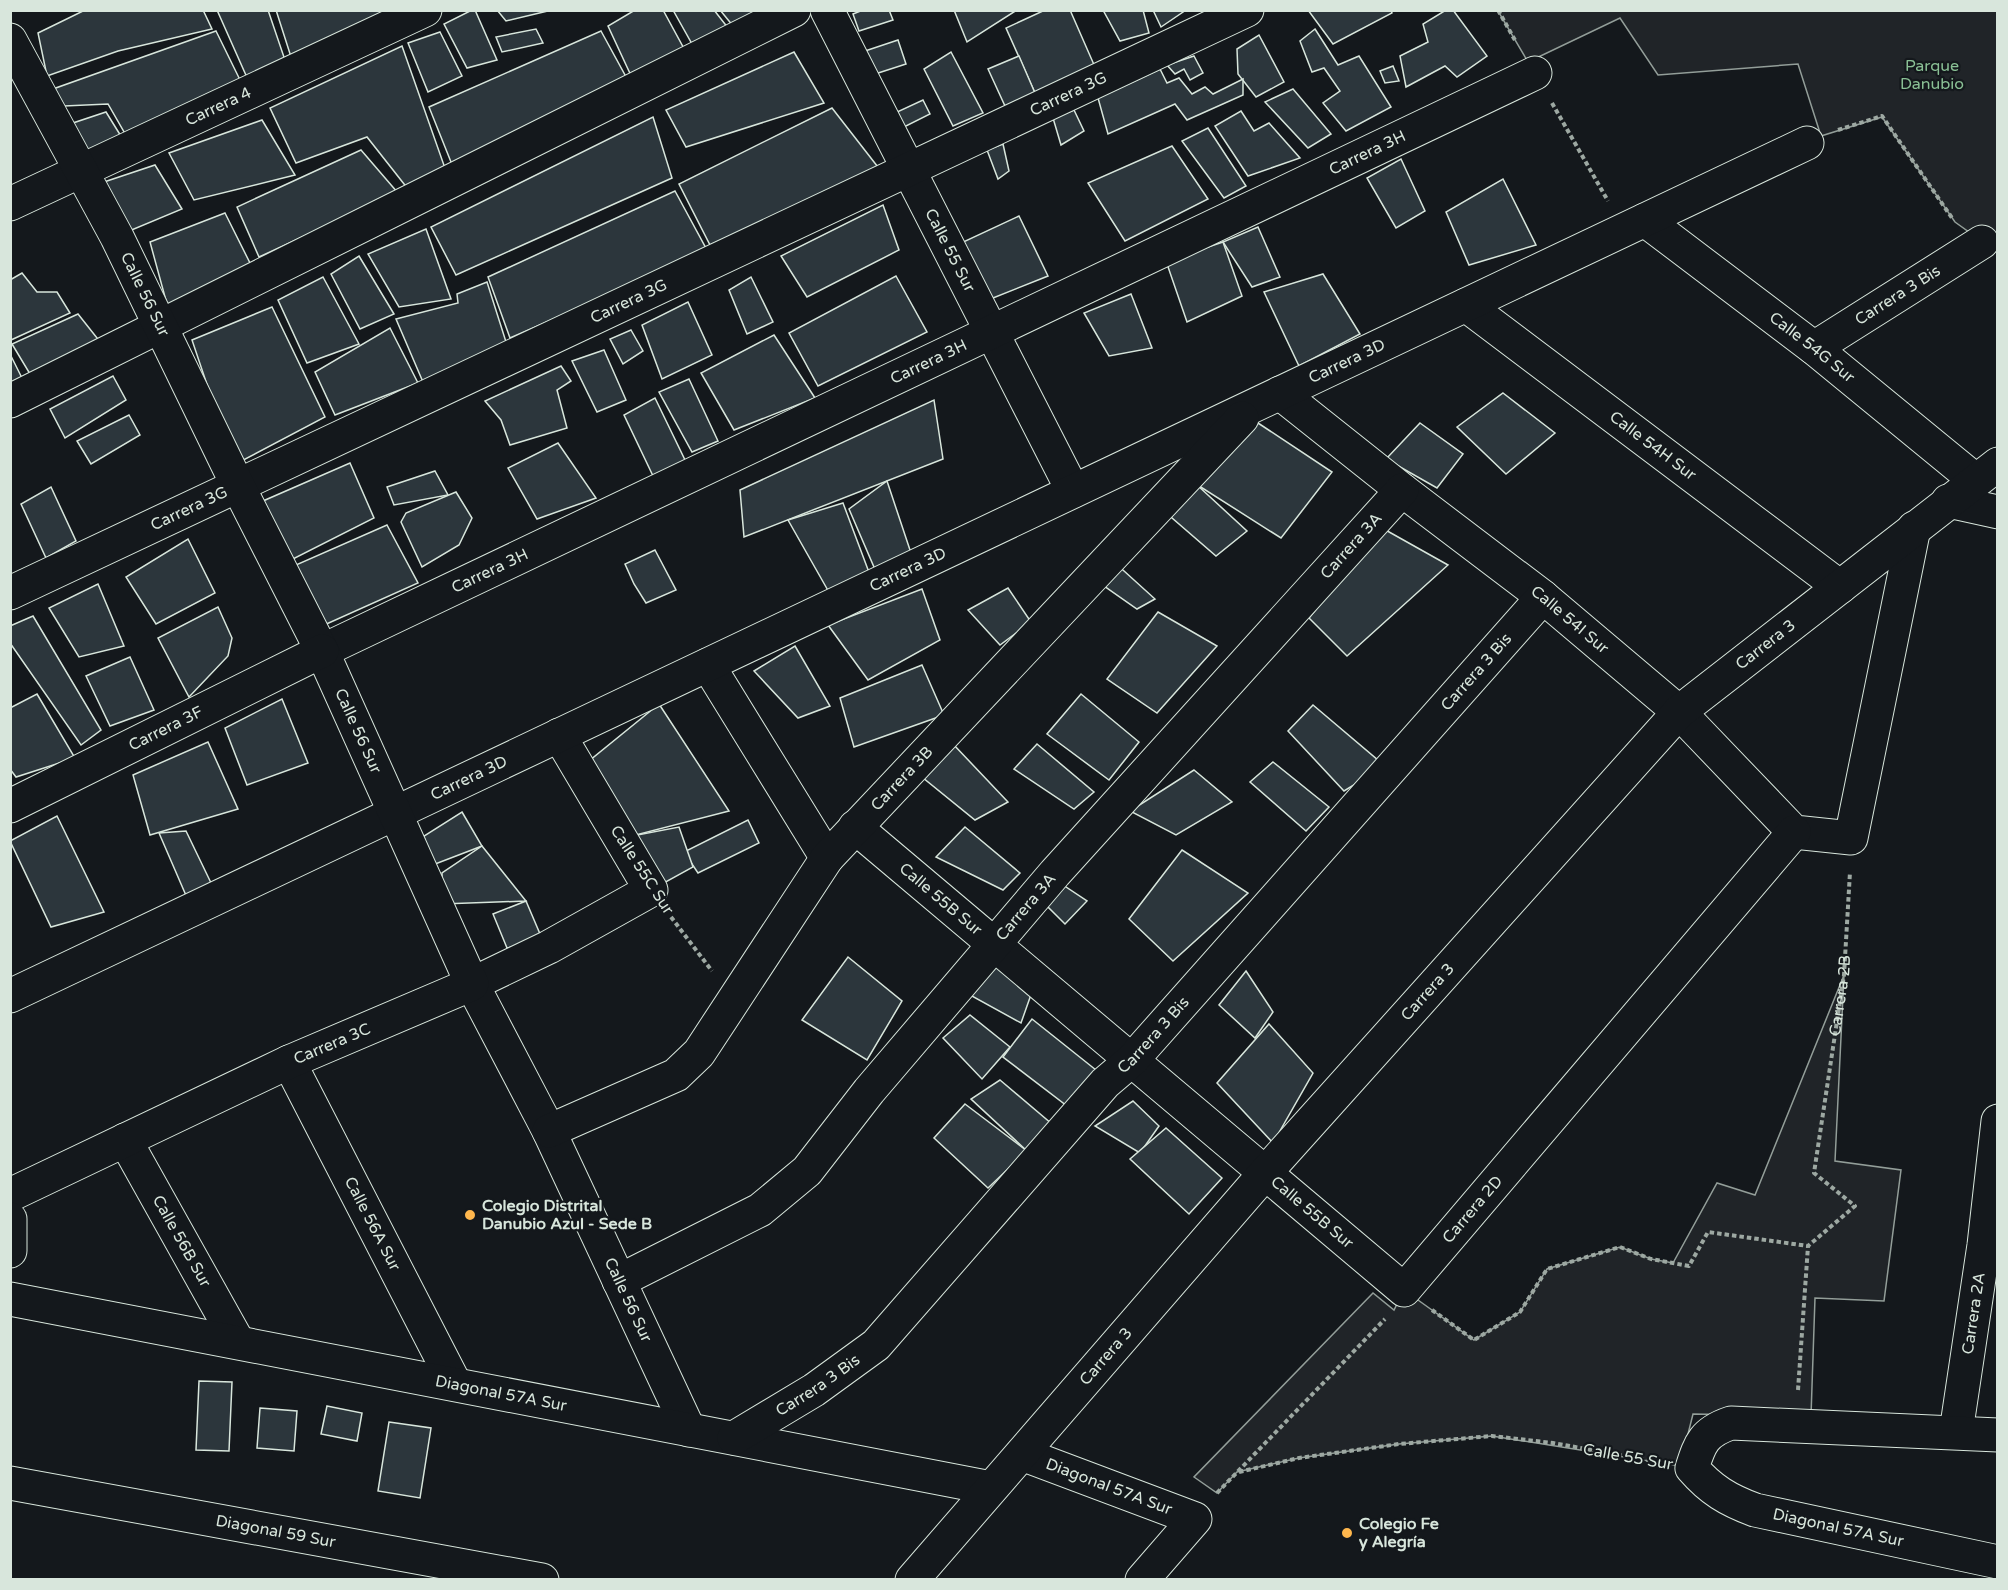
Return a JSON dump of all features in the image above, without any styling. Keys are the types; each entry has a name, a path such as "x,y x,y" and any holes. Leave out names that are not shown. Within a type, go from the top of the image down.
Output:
{"street":[{"name":"Carrera 4","path":"10,204 425,10"},
{"path":"10,401 794,10"},
{"name":"Calle 55 Sur","path":"827,10 1073,491"},
{"name":"Carrera 3G","path":"10,593 1247,10"},
{"name":"Calle 56 Sur","path":"10,40 117,237 238,486 322,651 472,984 549,1131 689,1430"},
{"name":"Carrera 3H","path":"322,651 1535,73"},
{"name":"Carrera 3D","path":"10,996 1807,143"},
{"name":"Calle 54G Sur","path":"1635,225 1814,348 1986,472"},
{"name":"Carrera 3 Bis","path":"1814,348 1982,242"},
{"name":"Calle 54H Sur","path":"1466,305 1840,587"},
{"name":"Calle 54I Sur","path":"1267,399 1402,490 1543,597 1679,712 1794,832"},
{"name":"Carrera 3B","path":"549,1131 676,1075 699,1053 827,858 1267,399"},
{"name":"Carrera 3","path":"912,1580 1266,1172 1679,712 1986,472"},
{"name":"Carrera 3A","path":"619,1281 760,1210 807,1171 869,1091 1063,864 1402,490"},
{"path":"1948,501 1998,512"},
{"path":"1794,832 1851,838 1914,528"},
{"name":"Carrera 3 Bis","path":"734,1438 814,1390 876,1345 1105,1083 1132,1060 1543,597"},
{"name":"Carrera 3F","path":"10,806 322,651"},
{"path":"708,665 827,858"},
{"name":"Calle 55C Sur","path":"560,735 651,890"},
{"name":"Calle 55B Sur","path":"855,828 1404,1290"},
{"name":"Carrera 2D","path":"1404,1290 1794,832"},
{"name":"Carrera 3C","path":"10,1195 289,1062 472,984 549,947 651,890"},
{"name":"Calle 56A Sur","path":"289,1062 455,1384"},
{"name":"Carrera 2A","path":"1956,1432 1998,1121"},
{"name":"Calle 56B Sur","path":"125,1140 238,1342"},
{"path":"10,1219 10,1251"},
{"name":"Diagonal 57A Sur","path":"10,1299 991,1488"},
{"name":"Calle 55 Sur","path":"1692,1468 1700,1443 1715,1428 1731,1423 1998,1435"},
{"name":"Diagonal 57A Sur","path":"1022,1454 1195,1519"},
{"name":"Diagonal 57A Sur","path":"1692,1468 1704,1482 1729,1500 1755,1510 1998,1562"},
{"name":"Diagonal 59 Sur","path":"10,1483 542,1580"},
{"path":"1142,1580 1195,1519"}],"path":[{"path":"1498,10 1535,73 1635,225"},
{"path":"1807,143 1821,136 1882,116 1955,222 1982,242"},
{"name":"Carrera 2B","path":"1808,1246 1855,1206 1814,1173 1844,975 1851,838"},
{"name":"Calle 55C Sur","path":"651,890 733,1000"},
{"path":"1195,1519 1394,1310 1404,1290 1474,1340 1520,1312 1547,1269 1620,1247 1651,1259 1689,1266 1708,1232 1808,1246 1796,1426"},
{"name":"Calle 55 Sur","path":"1238,1472 1299,1458 1399,1444 1492,1436 1553,1443 1692,1468"}],"green space":[{"name":"Parque Danubio","path":"1498,11 1997,11 1997,252 1955,222 1882,117 1821,136 1798,64 1658,75 1620,18 1528,62"},
{"path":"1844,975 1835,1161 1901,1170 1884,1301 1815,1298 1811,1416 1693,1414 1680,1466 1492,1436 1399,1444 1299,1458 1237,1472 1217,1493 1194,1477 1373,1293 1394,1310 1404,1290 1474,1340 1520,1312 1547,1269 1620,1247 1651,1259 1673,1263 1717,1183 1755,1195"}],"building":[{"path":"85,10 203,10 212,29 118,51 47,76 38,33"},
{"path":"217,10 268,10 287,66 249,82"},
{"path":"276,10 399,10 292,60"},
{"path":"475,10 497,60 467,68 444,24"},
{"path":"497,10 552,10 506,21"},
{"path":"635,10 663,10 688,56 634,82 608,26"},
{"path":"673,10 714,10 732,33 696,51"},
{"path":"720,10 778,10 738,32"},
{"path":"863,10 889,10 893,20 859,31 853,14"},
{"path":"954,10 1017,10 967,42"},
{"path":"1045,10 1070,10 1095,67 1035,93 1006,28"},
{"path":"1103,10 1143,10 1149,33 1120,41"},
{"path":"1153,10 1186,10 1161,27"},
{"path":"1308,10 1391,10 1392,13 1333,44"},
{"path":"1446,10 1453,10 1487,56 1457,77 1445,66 1406,87 1400,56 1428,42 1423,24"},
{"path":"536,29 543,43 502,52 496,37"},
{"path":"1315,29 1338,65 1359,56 1391,107 1346,131 1323,103 1340,91 1324,68 1312,72 1300,41"},
{"path":"216,31 244,88 127,137 108,104 64,106 53,89"},
{"path":"601,31 631,86 453,167 429,107"},
{"path":"440,32 462,76 428,92 408,43"},
{"path":"1259,35 1284,82 1256,97 1238,74 1237,49"},
{"path":"898,40 906,64 872,75 865,51"},
{"path":"402,46 446,171 408,189 367,137 296,163 270,108"},
{"path":"794,52 824,103 686,147 666,110"},
{"path":"951,52 983,113 953,126 924,69"},
{"path":"1019,56 1035,93 1005,106 988,69"},
{"path":"1194,56 1203,73 1190,80 1184,69 1175,74 1167,65"},
{"path":"1393,66 1399,81 1385,83 1380,71"},
{"path":"1160,69 1167,83 1179,78 1192,94 1205,87 1213,94 1243,79 1243,95 1187,120 1175,104 1108,134 1098,98"},
{"path":"1293,89 1331,134 1308,148 1265,102"},
{"path":"923,100 930,114 904,127 897,112"},
{"path":"832,108 881,171 710,245 679,184"},
{"path":"1074,110 1084,131 1061,145 1053,118"},
{"path":"1241,111 1254,131 1269,123 1300,158 1248,176 1215,126"},
{"path":"106,112 124,141 86,158 64,126"},
{"path":"653,117 672,178 456,275 431,227"},
{"path":"262,120 295,175 194,200 169,153"},
{"path":"1208,128 1246,186 1224,198 1182,141"},
{"path":"1003,144 1009,171 998,179 987,150"},
{"path":"1172,146 1208,199 1125,241 1088,183"},
{"path":"361,150 398,193 259,257 237,207"},
{"path":"1401,159 1425,211 1396,228 1367,178"},
{"path":"155,165 182,209 122,234 101,183"},
{"path":"1503,179 1536,245 1469,265 1446,212"},
{"path":"675,191 708,252 510,338 488,277"},
{"path":"883,205 899,250 807,297 781,256"},
{"path":"225,213 254,271 168,308 150,242"},
{"path":"1019,216 1048,276 988,300 961,243"},
{"path":"1258,227 1280,277 1252,287 1223,242"},
{"path":"426,229 451,299 399,307 368,254"},
{"path":"1223,242 1242,296 1187,322 1166,261"},
{"path":"359,256 394,314 360,329 331,274"},
{"path":"22,273 37,292 57,292 70,313 11,340 10,280"},
{"path":"1323,274 1360,334 1299,366 1264,292"},
{"path":"896,276 927,332 818,386 789,333"},
{"path":"323,277 359,344 307,363 278,300"},
{"path":"751,277 773,322 747,334 729,290"},
{"path":"487,282 507,345 423,382 396,319 458,303 457,294"},
{"path":"1131,294 1152,348 1109,356 1084,313"},
{"path":"688,302 712,355 662,379 642,325"},
{"path":"272,307 325,417 234,465 192,340"},
{"path":"78,314 101,343 33,379 12,344"},
{"path":"390,328 418,383 335,415 315,372"},
{"path":"631,330 643,351 623,364 610,339"},
{"path":"774,335 815,398 734,430 701,373"},
{"path":"604,350 626,400 597,412 572,361"},
{"path":"10,354 24,382 10,388"},
{"path":"561,366 571,381 557,390 567,428 510,445 501,420 485,401"},
{"path":"113,376 126,400 65,438 50,409"},
{"path":"689,379 718,441 692,452 659,392"},
{"path":"1503,393 1555,433 1506,474 1457,427"},
{"path":"655,398 685,460 654,478 624,415"},
{"path":"934,400 943,459 744,537 740,490"},
{"path":"129,415 140,435 91,464 77,441"},
{"path":"1258,423 1332,472 1281,538 1196,484"},
{"path":"1420,423 1463,454 1437,488 1386,459"},
{"path":"558,443 596,498 537,519 508,468"},
{"path":"350,463 374,518 291,560 263,501"},
{"path":"435,471 448,495 394,505 387,487"},
{"path":"887,481 914,562 877,574 849,509"},
{"path":"1196,484 1247,531 1216,556 1164,511"},
{"path":"51,487 76,541 46,558 21,504"},
{"path":"456,492 472,518 459,545 422,567 401,522 406,513"},
{"path":"843,503 873,583 830,594 788,520"},
{"path":"387,525 418,583 322,626 289,568"},
{"path":"1382,528 1448,565 1347,656 1309,618"},
{"path":"188,539 215,593 156,624 126,577"},
{"path":"655,550 676,590 646,603 625,564"},
{"path":"1113,561 1155,599 1137,609 1097,581"},
{"path":"98,584 124,646 79,657 49,608"},
{"path":"1008,588 1031,622 1000,645 968,610"},
{"path":"922,589 940,640 868,680 828,625"},
{"path":"218,607 232,638 228,656 189,697 158,638"},
{"path":"1158,612 1217,646 1157,713 1107,679"},
{"path":"33,616 101,730 81,745 10,643 10,626"},
{"path":"795,646 830,706 798,718 754,671"},
{"path":"130,657 154,710 110,726 86,676"},
{"path":"922,665 944,715 854,747 840,698"},
{"path":"37,694 75,758 16,777 10,769 10,708"},
{"path":"1081,694 1139,742 1109,780 1047,734"},
{"path":"282,699 308,763 247,785 225,728"},
{"path":"659,704 729,811 632,836 589,761"},
{"path":"1313,705 1385,766 1344,791 1288,731"},
{"path":"208,742 238,809 150,835 133,775"},
{"path":"953,744 1008,802 975,820 917,773"},
{"path":"1037,744 1094,792 1074,809 1014,769"},
{"path":"1273,762 1329,807 1306,831 1250,782"},
{"path":"1194,770 1232,802 1176,835 1130,811"},
{"path":"462,812 482,846 430,866 424,836"},
{"path":"57,816 104,912 51,927 10,841"},
{"path":"748,820 759,843 698,873 684,852"},
{"path":"679,827 693,867 653,889 632,836"},
{"path":"965,827 1020,873 1003,890 936,857"},
{"path":"186,831 213,887 191,907 159,833"},
{"path":"482,846 526,901 442,904 442,873"},
{"path":"1182,850 1248,893 1173,961 1129,919"},
{"path":"1054,879 1087,901 1065,924 1043,902"},
{"path":"526,901 543,941 507,948 493,914"},
{"path":"848,957 902,1001 867,1060 802,1020"},
{"path":"992,960 1033,989 1021,1023 970,995"},
{"path":"1246,971 1273,1012 1255,1038 1219,1005"},
{"path":"970,1015 1010,1047 982,1079 943,1038"},
{"path":"1032,1019 1101,1074 1071,1109 1003,1057"},
{"path":"1269,1024 1313,1073 1273,1143 1217,1083"},
{"path":"1000,1080 1052,1124 1027,1151 971,1099"},
{"path":"1133,1101 1159,1126 1140,1153 1095,1126"},
{"path":"965,1104 1027,1151 988,1188 934,1138"},
{"path":"1166,1128 1222,1178 1189,1214 1130,1159"},
{"path":"199,1381 232,1382 229,1451 196,1450"},
{"path":"327,1406 362,1413 357,1441 321,1434"},
{"path":"260,1408 297,1411 294,1451 257,1448"},
{"path":"389,1422 431,1428 420,1498 378,1491"}],"place":[{"name":"Colegio Distrital Danubio Azul - Sede B","path":"470,1215"},
{"name":"Colegio Fe y Alegría","path":"1347,1533"}]}
